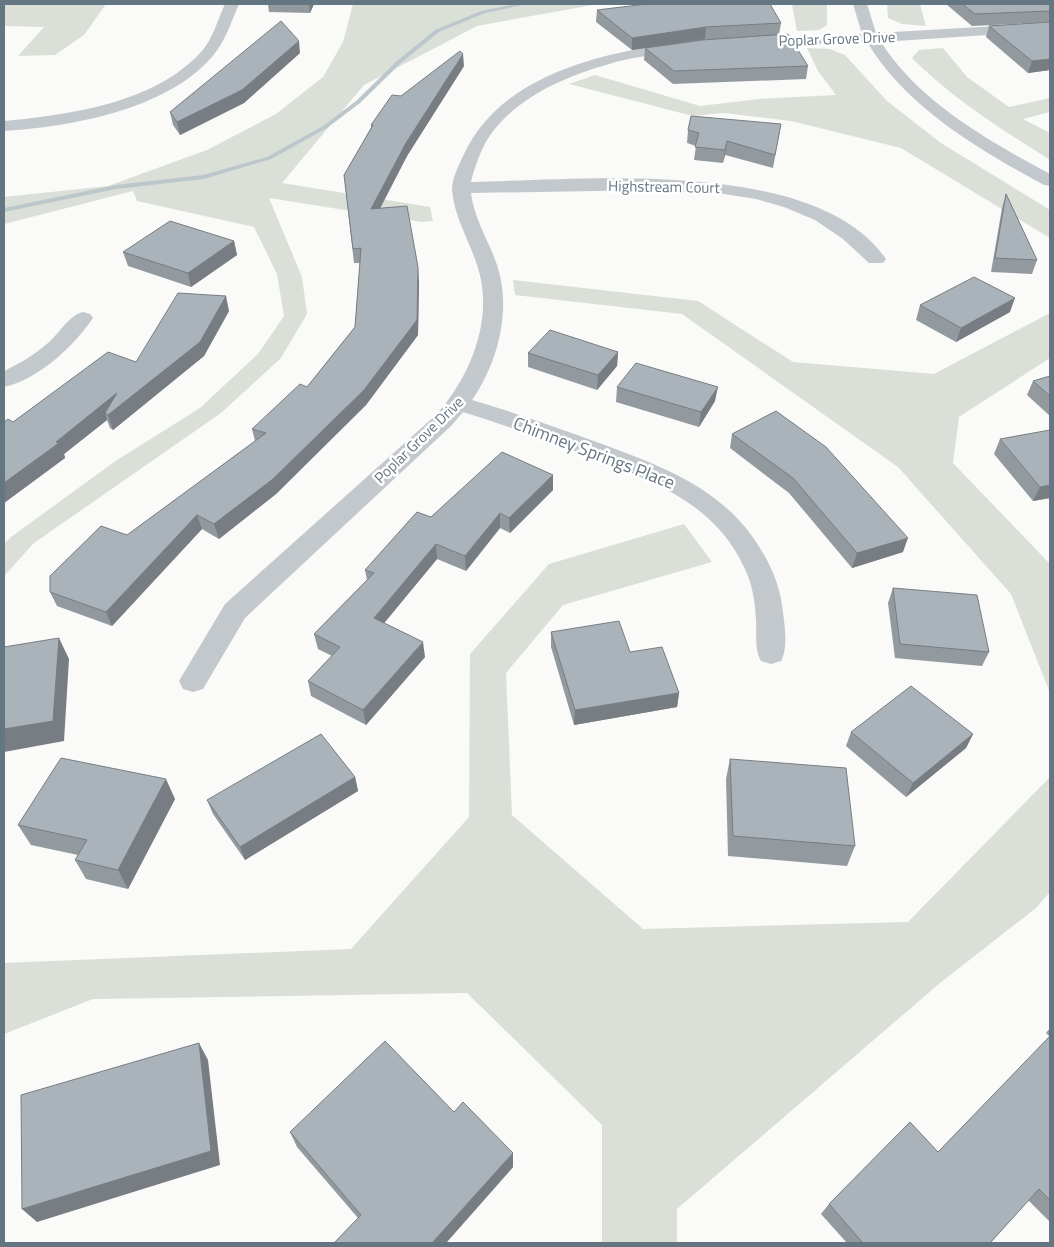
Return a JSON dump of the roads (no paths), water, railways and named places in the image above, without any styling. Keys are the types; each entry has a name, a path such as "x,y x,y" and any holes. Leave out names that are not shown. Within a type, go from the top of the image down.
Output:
{"street":[{"path":"4,126 50,122 82,116 134,99 176,79 208,53 232,4"},
{"path":"860,4 865,26 871,38 900,77 928,102 965,130 1050,181"},
{"name":"Poplar Grove Drive","path":"740,43 985,33 1050,27"},
{"path":"461,188 469,158 479,136 494,118 538,88 571,72 609,60 641,52 702,45"},
{"name":"Highstream Court","path":"461,188 616,185 721,187 758,194 829,220 862,243 876,259"},
{"name":"Poplar Grove Drive","path":"192,681 236,611 444,420 460,403 469,389 486,351 491,329 492,292 489,269 461,188"},
{"path":"4,380 48,356 68,339 83,318"},
{"name":"Chimney Springs Place","path":"460,403 532,426 624,461 670,480 704,501 728,523 747,549 761,576 768,602 771,653"}],"waterway":[{"path":"4,210 116,187 204,177 269,158 325,127 358,102 399,62 437,31 483,12 524,4"}]}
